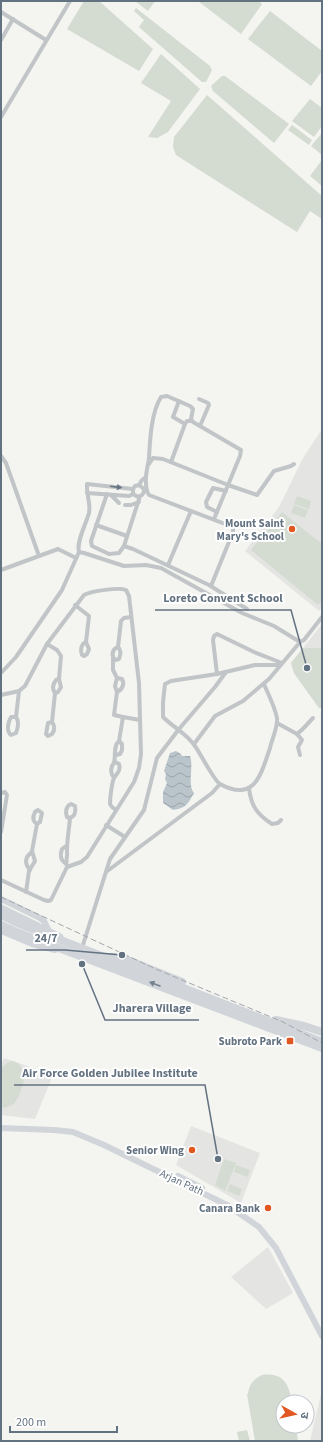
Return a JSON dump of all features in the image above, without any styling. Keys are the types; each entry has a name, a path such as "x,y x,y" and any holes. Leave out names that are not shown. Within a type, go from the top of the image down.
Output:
{"highway":[{"path":"1,915 80,952 322,1048"},
{"path":"1,925 14,931 80,952 104,957 125,958 278,1020 322,1032"},
{"path":"104,957 322,1042"}],"main road":[{"path":"1,899 40,918 44,921 49,931"},
{"path":"1,908 49,931 80,952"},
{"path":"1,931 32,944 80,952"},
{"name":"Arjan Path","path":"1,1125 22,1124 57,1127 78,1131 105,1141 185,1179 235,1206 265,1228 280,1248 322,1328"},
{"name":"Arjan Path","path":"1,1128 73,1132 104,1145 227,1205 259,1227 276,1248 322,1336"}],"street":[{"path":"1,117 70,1"},
{"path":"1,12 46,40"},
{"path":"1,40 12,19"},
{"path":"143,487 146,477 154,416 161,397 170,397 192,407 192,421"},
{"path":"199,399 208,403 209,405 200,426"},
{"path":"179,401 173,418 185,424"},
{"path":"171,462 185,424 192,421 241,450 240,456 214,519"},
{"path":"1,456 6,463 39,556"},
{"path":"147,468 153,458 156,457 257,495 274,471 292,466 294,464"},
{"path":"109,494 91,541 92,546 112,555 119,553 124,546 139,502 144,494 142,480 146,477"},
{"path":"1,673 16,657 62,590 79,552 78,544 84,530 89,508 87,484 133,489 135,486 143,487"},
{"path":"217,512 207,507 206,502 213,488 226,491"},
{"path":"133,489 133,494"},
{"path":"87,493 129,496 133,494 144,494 233,527 234,530 211,586"},
{"path":"109,494 119,503"},
{"path":"125,505 131,505 139,502"},
{"path":"168,565 191,511"},
{"path":"96,525 127,536"},
{"path":"124,546 211,586 247,609"},
{"path":"1,570 58,549 76,558"},
{"path":"79,552 124,566 146,565 161,568 240,612 274,626 296,640 302,641"},
{"path":"1,695 19,691 26,684 47,644 75,605 86,593 123,588 128,592 138,677 141,754 139,768 134,782 85,858 66,865"},
{"path":"75,605 89,616 86,642"},
{"path":"113,659 117,660 120,656 121,651 118,646 122,619 131,617"},
{"path":"194,744 215,716 243,701 264,684 322,617"},
{"path":"217,674 213,640 214,636 217,634 281,664"},
{"path":"47,644 57,650 61,655 59,679 61,688 59,692 56,693"},
{"path":"118,646 113,650 113,670 117,678 115,686 117,692 114,714 140,720"},
{"path":"264,684 277,718 277,723 258,780 249,788 236,790 216,781 194,744 179,729 163,717 163,702 166,684 171,681 217,674 257,665 281,664"},
{"path":"80,952 112,856 144,810 157,758 226,672"},
{"path":"117,678 121,678 123,682 121,690 117,692"},
{"path":"52,722 56,693 53,690 53,686 56,680 59,679"},
{"path":"16,717 19,691"},
{"path":"114,778 111,772 116,755 115,746 119,741 123,717"},
{"path":"298,734 307,727 307,724 313,718"},
{"path":"277,723 298,734 302,740 298,747 300,755"},
{"path":"116,755 119,755 122,750 122,744 119,741"},
{"path":"114,763 119,764 120,767 118,774 114,778 110,804 112,808 116,810"},
{"path":"106,872 212,793 220,784"},
{"path":"249,788 250,799 258,813 272,824 278,823 281,820"},
{"path":"1,792 5,792 7,795 1,832"},
{"path":"1,880 44,900 51,900 66,865 66,846 70,818"},
{"path":"26,892 30,870 35,862 32,852 37,824"},
{"path":"106,825 125,837"},
{"path":"30,870 26,864 26,860 28,855 32,852"}],"shaded area":[{"path":"84,1 99,1 153,49 139,71 67,29"},
{"path":"135,1 155,1 148,11"},
{"path":"198,1 258,1 262,4 241,34"},
{"path":"136,8 210,66 212,70 206,82 202,82 139,27 144,20 134,11"},
{"path":"270,11 322,51 322,71 311,86 248,39"},
{"path":"161,54 200,89 168,132 157,138 148,137 171,101 141,83"},
{"path":"222,76 225,76 289,124 274,143 213,91 211,86"},
{"path":"207,95 322,196 322,219 310,211 297,232 176,155 173,147 174,137"},
{"path":"310,99 322,108 322,126 314,137 292,121"},
{"path":"292,125 312,140 309,145 288,130"},
{"path":"322,133 322,155 311,146"},
{"path":"322,160 322,186 310,176"},
{"name":"Mount Saint Mary's School","path":"320,432 322,432 322,608 319,611 245,551 279,507 303,458"},
{"path":"297,496 311,501 309,509 294,504"},
{"path":"294,505 308,510 305,518 291,513"},
{"path":"282,512 322,544 322,600 318,605 251,550"},
{"path":"322,624 322,708 319,708 294,673 291,663"},
{"path":"303,648 322,648 322,708 319,708 294,673 291,663"},
{"path":"4,1058 53,1075 35,1119 1,1115 1,1066"},
{"path":"13,1061 19,1064 22,1069 24,1081 14,1104 5,1108 2,1107 1,1068"},
{"path":"191,1126 260,1153 241,1203 176,1165"},
{"path":"224,1159 236,1163 225,1191 215,1185"},
{"path":"236,1165 250,1170 248,1177 234,1172"},
{"path":"230,1184 242,1189 239,1196 227,1191"},
{"path":"268,1247 293,1293 266,1309 231,1277"},
{"path":"262,1375 275,1375 280,1377 287,1385 290,1394 275,1394 275,1434 297,1434 298,1441 255,1441 247,1394 252,1382"},
{"path":"321,1394 322,1441 310,1441 312,1434 315,1434 315,1420"},
{"path":"247,1430 250,1441 239,1441 237,1432"}],"water":[{"path":"176,751 182,756 190,756 191,785 194,793 186,805 173,810 163,803 163,792 167,783 165,779 166,774 164,771 170,753"}],"railway":[{"path":"1,897 158,970 283,1022 322,1043"}],"place":[{"name":"Mount Saint Mary's School","path":"292,529"},
{"name":"Loreto Convent School","path":"307,668"},
{"name":"24/7","path":"122,955"},
{"name":"Jharera Village","path":"82,964"},
{"name":"Subroto Park","path":"290,1041"},
{"name":"Senior Wing","path":"192,1150"},
{"name":"Air Force Golden Jubilee Institute","path":"218,1159"},
{"name":"Canara Bank","path":"268,1208"}]}
